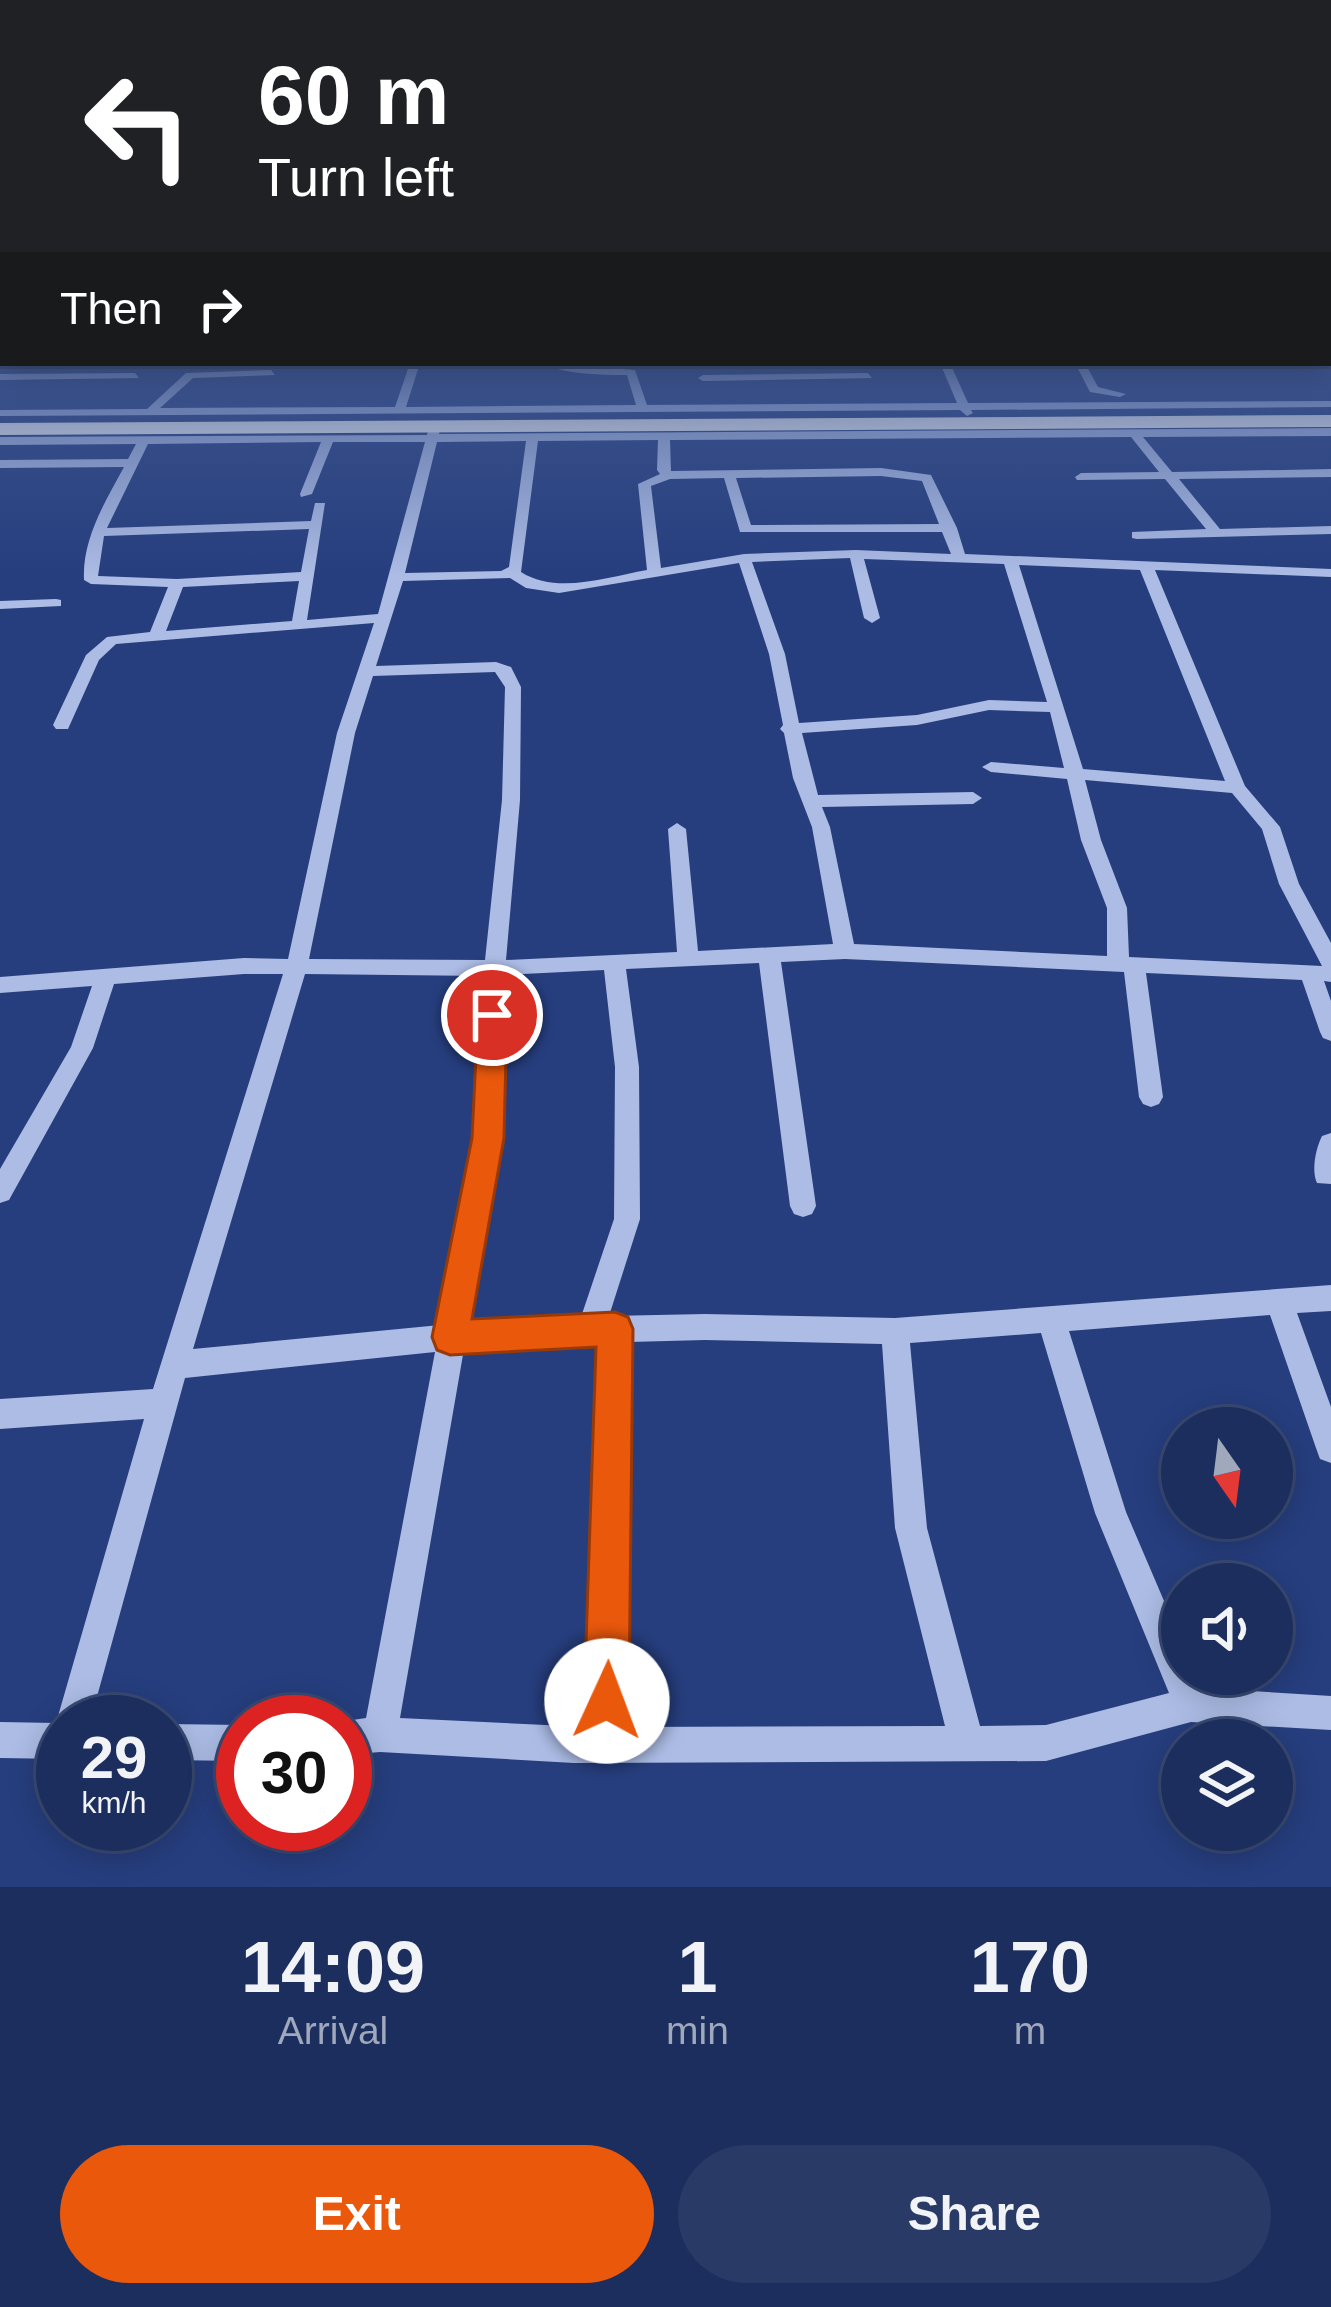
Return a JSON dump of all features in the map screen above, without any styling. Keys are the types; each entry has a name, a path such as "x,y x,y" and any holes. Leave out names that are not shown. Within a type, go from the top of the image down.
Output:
{"highway":[{"path":"0,416 1331,408"},
{"path":"14,433 1331,421"}],"street":[{"path":"123,412 127,401"},
{"path":"151,411 162,401"},
{"path":"246,411 252,401"},
{"path":"400,410 403,401"},
{"path":"640,401 642,408"},
{"path":"707,401 708,407"},
{"path":"876,401 878,406"},
{"path":"962,401 966,410"},
{"path":"1165,401 1172,405"},
{"path":"0,416 708,407 1331,408"},
{"path":"82,1695 174,1365 297,964 346,733 397,577 434,432"},
{"path":"0,441 14,433 144,439 434,432 533,436 1331,432"},
{"path":"14,433 0,462 132,464"},
{"path":"1134,433 1216,533"},
{"path":"867,434 881,472"},
{"path":"512,573 533,436"},
{"path":"664,436 663,470 668,475"},
{"path":"306,494 329,438"},
{"path":"144,439 100,532 88,576 95,583 309,576"},
{"path":"655,574 644,484 668,475 881,472 927,478 960,559"},
{"path":"1081,477 1331,473"},
{"path":"729,475 745,529 950,528"},
{"path":"299,624 320,506"},
{"path":"100,532 316,525"},
{"path":"1137,535 1331,530"},
{"path":"397,577 512,573 531,586 559,589 744,558 856,554 1331,573"},
{"path":"856,554 872,618"},
{"path":"744,558 777,654 789,729 825,842 845,950"},
{"path":"1010,560 1058,707 1091,840 1117,908 1151,1097"},
{"path":"1147,566 1238,788 1270,826 1324,970 1331,1032"},
{"path":"157,634 177,583"},
{"path":"0,605 56,603"},
{"path":"62,725 99,649 130,636 383,618"},
{"path":"365,671 496,667 510,676 511,800 495,968 488,1138 450,1337 371,1695"},
{"path":"789,729 917,720 989,705 1058,707"},
{"path":"991,767 1238,788"},
{"path":"811,801 974,798"},
{"path":"677,829 688,958"},
{"path":"0,986 297,964 495,968 845,950 1324,970"},
{"path":"769,955 803,1206"},
{"path":"605,1745 603,1329 627,1219 627,1067 614,962"},
{"path":"0,1192 82,1048 106,976"},
{"path":"1326,1175 1331,1144"},
{"path":"174,1365 450,1337 603,1329 895,1331 1331,1298"},
{"path":"1279,1302 1331,1448"},
{"path":"1051,1318 1112,1513 1191,1705"},
{"path":"895,1331 911,1528 967,1744"},
{"path":"0,1414 163,1403"},
{"path":"372,1736 605,1745 1046,1743 1191,1705 1331,1713"},
{"path":"0,1740 36,1741"}],"route":[{"path":"492,1015 488,1138 450,1337 615,1329 607,1701"}]}
